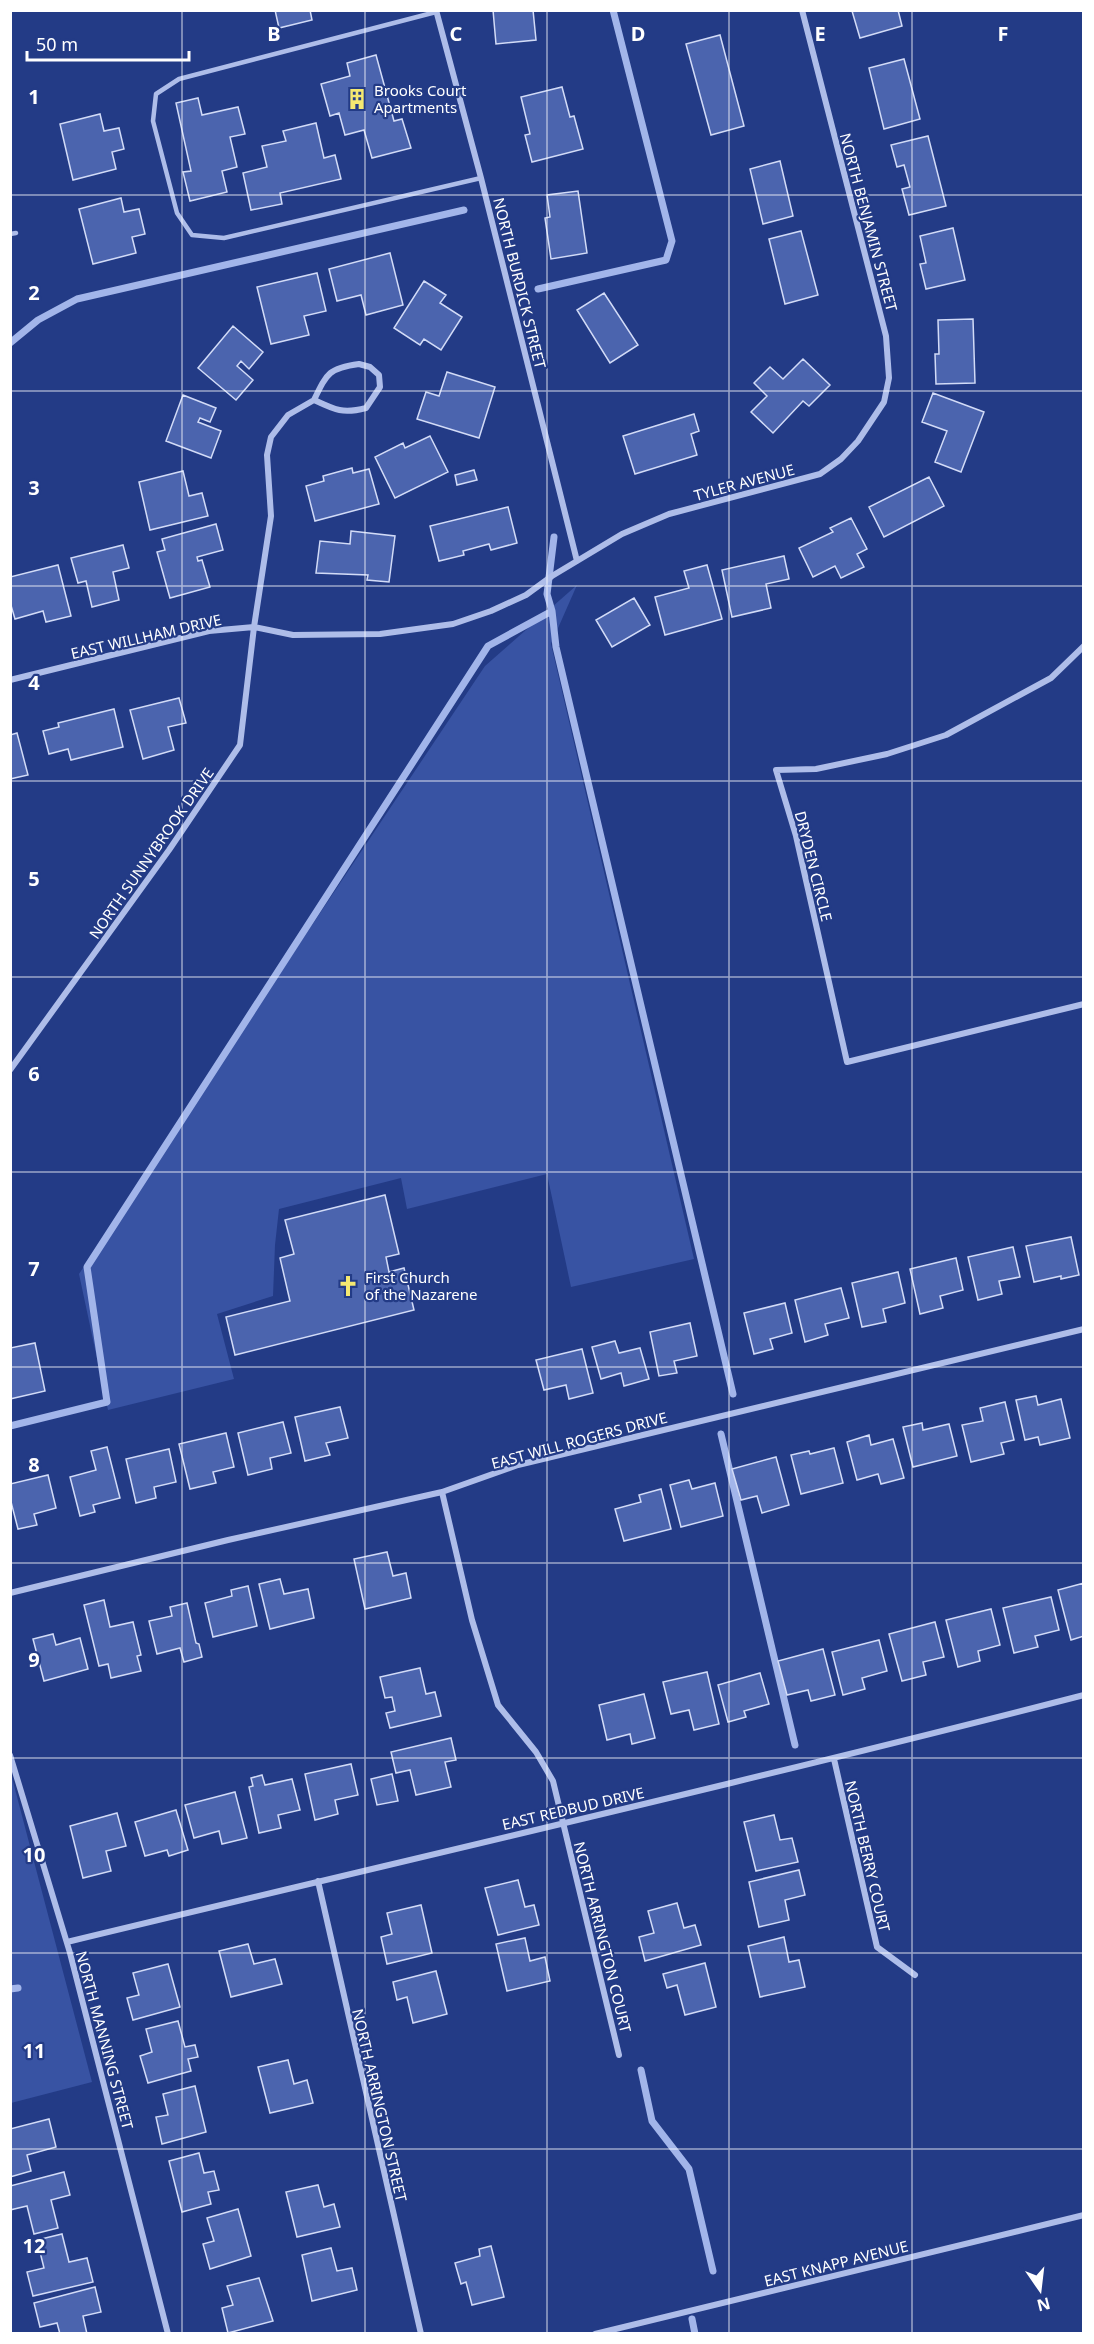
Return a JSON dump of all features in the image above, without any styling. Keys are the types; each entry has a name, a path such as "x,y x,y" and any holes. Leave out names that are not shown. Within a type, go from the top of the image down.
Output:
{"street":[{"name":"NORTH BENJAMIN STREET","path":"801,10 886,336 889,378 884,402 861,436"},
{"name":"NORTH BURDICK STREET","path":"436,11 481,178 578,561"},
{"path":"358,364 369,367 379,375 380,387 366,408 337,411 315,400 324,380 338,367 358,364"},
{"name":"NORTH SUNNYBROOK DRIVE","path":"10,1070 169,850 240,745 254,627 271,516 267,455 271,437 288,415 315,400"},
{"name":"TYLER AVENUE","path":"622,534 669,514 820,474 842,459 861,436"},
{"name":"EAST WILLHAM DRIVE","path":"10,680 208,631 254,627 293,635 380,634 453,624 491,611 526,595 552,576 622,534"},
{"name":"DRYDEN CIRCLE","path":"1083,646 1051,678 946,735 887,754 816,769 776,770 796,836 847,1062 1083,1004"},
{"name":"EAST WILL ROGERS DRIVE","path":"10,1593 217,1542 442,1492 518,1464 1083,1329"},
{"name":"NORTH ARRINGTON COURT","path":"442,1492 472,1620 498,1705 536,1752 553,1781 619,2055"},
{"name":"EAST REDBUD DRIVE","path":"67,1942 562,1822 834,1759 1083,1695"},
{"name":"NORTH MANNING STREET","path":"10,1755 67,1942 168,2334"},
{"name":"NORTH BERRY COURT","path":"834,1759 877,1947 915,1975"},
{"name":"NORTH ARRINGTON STREET","path":"318,1881 421,2334"},
{"name":"EAST KNAPP AVENUE","path":"595,2334 1083,2215"}],"lane":[{"path":"436,11 178,79 156,94 153,121 174,202 177,213 192,235 224,238 481,178"}],"shaded area":[{"path":"577,585 551,644 694,1259 571,1287 547,1174 407,1209 401,1178 279,1209 273,1296 217,1314 234,1379 108,1410 79,1274 485,666"},
{"path":"11,1774 92,2082 10,2103"}],"building":[{"path":"275,10 310,10 312,20 279,28"},
{"path":"493,10 533,10 536,40 496,44"},
{"path":"898,10 902,26 860,38 852,11"},
{"path":"720,35 744,126 711,135 686,44"},
{"name":"Brooks Court Apartments","path":"376,55 394,121 402,119 411,148 372,158 364,130 345,135 339,113 330,116 321,84 350,76 347,63"},
{"path":"904,59 920,119 884,129 869,68"},
{"path":"562,87 570,117 574,116 583,149 532,162 525,135 530,134 521,97"},
{"path":"198,98 202,115 238,107 245,134 230,137 237,167 222,171 227,192 190,201 183,172 191,171 176,103"},
{"path":"100,114 104,131 119,128 124,149 112,152 116,169 73,180 60,124"},
{"path":"316,123 324,158 335,155 341,179 280,193 282,204 251,210 243,173 267,167 262,146 286,141 283,131"},
{"path":"928,136 946,206 909,215 902,189 910,187 904,165 897,167 891,145"},
{"path":"780,161 793,216 763,224 750,169"},
{"path":"578,191 587,253 551,259 545,218 550,217 547,195"},
{"path":"121,198 124,212 139,209 145,234 132,237 136,253 93,264 79,209"},
{"path":"953,228 965,280 926,289 920,264 926,263 920,236"},
{"path":"801,231 818,295 785,304 769,239"},
{"path":"390,253 403,305 366,315 361,295 337,301 329,269"},
{"path":"317,273 326,311 304,316 309,335 271,344 257,287"},
{"path":"424,281 446,295 440,303 462,317 441,350 424,339 420,345 394,328"},
{"path":"604,293 638,345 610,363 577,310"},
{"path":"973,319 975,383 936,384 935,354 939,354 938,320"},
{"path":"233,326 263,352 249,369 241,361 237,366 253,380 236,400 198,368"},
{"path":"803,359 830,385 809,406 803,401 773,433 751,412 767,396 754,383 770,367 783,379"},
{"path":"447,372 495,387 479,438 417,419 426,392 439,396"},
{"path":"933,393 984,412 961,472 935,462 947,431 922,422"},
{"path":"183,395 216,408 210,422 200,418 198,422 221,431 211,458 166,441"},
{"path":"694,414 699,431 691,434 697,455 635,474 623,436"},
{"path":"430,436 448,472 395,498 375,457 403,443 405,448"},
{"path":"352,468 353,473 369,469 379,504 315,521 306,486 324,481 323,476"},
{"path":"474,470 477,480 457,485 455,475"},
{"path":"183,471 189,496 202,493 208,516 150,530 139,482"},
{"path":"929,477 944,506 884,537 869,507"},
{"path":"508,507 517,543 491,550 489,544 463,551 464,555 439,561 430,526"},
{"path":"851,518 867,549 857,554 864,567 841,578 835,566 813,577 799,548 833,532 830,528"},
{"path":"216,524 223,550 197,557 198,561 202,560 210,587 170,598 157,552 165,550 162,539"},
{"path":"351,531 395,536 389,582 367,580 368,575 316,573 320,541 350,544"},
{"path":"123,545 129,568 113,572 119,600 92,607 86,581 78,583 71,558"},
{"path":"784,556 789,579 766,584 771,608 732,617 722,570"},
{"path":"58,565 71,616 46,622 43,611 15,619 10,602 10,577"},
{"path":"707,565 722,619 665,635 655,597 689,588 684,571"},
{"path":"634,598 650,625 612,647 596,620"},
{"path":"179,698 186,723 168,727 174,750 143,759 130,710"},
{"path":"114,709 123,747 71,760 68,749 49,754 43,731 59,727 58,723"},
{"path":"17,733 28,775 10,779 10,735"},
{"name":"First Church of the Nazarene","path":"385,1195 399,1254 386,1257 389,1272 404,1268 414,1310 235,1355 226,1317 290,1301 280,1258 294,1254 285,1220"},
{"path":"1071,1237 1079,1275 1034,1282 1026,1246"},
{"path":"1013,1247 1020,1277 999,1281 1002,1294 978,1300 968,1257"},
{"path":"956,1258 963,1290 940,1296 943,1308 920,1314 910,1269"},
{"path":"898,1272 905,1303 883,1309 886,1322 862,1327 852,1283"},
{"path":"841,1288 849,1318 825,1324 828,1335 805,1342 795,1300"},
{"path":"785,1303 792,1333 770,1339 773,1349 754,1354 744,1313"},
{"path":"690,1323 697,1356 674,1361 677,1373 659,1376 650,1332"},
{"path":"615,1341 619,1353 640,1348 649,1379 624,1386 621,1373 601,1379 592,1347"},
{"path":"35,1343 45,1391 10,1399 10,1348"},
{"path":"582,1349 593,1393 569,1399 566,1385 544,1390 536,1360"},
{"path":"1036,1396 1038,1405 1061,1399 1070,1438 1040,1445 1038,1437 1025,1440 1016,1400"},
{"path":"1005,1402 1014,1440 1001,1443 1004,1454 971,1462 962,1425 983,1421 980,1408"},
{"path":"340,1407 348,1438 326,1443 330,1455 305,1461 295,1417"},
{"path":"283,1422 291,1453 270,1458 272,1469 248,1475 238,1433"},
{"path":"922,1423 923,1430 949,1424 957,1456 913,1467 903,1427"},
{"path":"226,1433 234,1467 213,1472 216,1483 190,1489 179,1444"},
{"path":"869,1435 871,1445 893,1439 904,1478 881,1484 878,1474 857,1480 847,1442"},
{"path":"107,1447 120,1498 93,1505 95,1512 80,1516 70,1477 96,1470 91,1451"},
{"path":"834,1448 843,1483 801,1494 791,1455 809,1451 810,1454"},
{"path":"169,1449 176,1482 154,1487 156,1498 136,1503 126,1459"},
{"path":"776,1457 789,1505 762,1513 757,1496 741,1500 732,1469"},
{"path":"48,1475 56,1508 34,1514 37,1525 18,1529 10,1498 10,1484"},
{"path":"689,1480 692,1489 715,1483 723,1516 681,1527 670,1485"},
{"path":"661,1489 671,1529 624,1541 615,1509 641,1502 639,1495"},
{"path":"387,1552 393,1576 406,1573 411,1598 365,1609 354,1559"},
{"path":"280,1579 284,1594 308,1589 314,1618 270,1629 259,1584"},
{"path":"1084,1583 1084,1636 1071,1640 1058,1590"},
{"path":"248,1586 257,1626 213,1637 205,1603 232,1596 231,1590"},
{"path":"1051,1597 1059,1630 1035,1636 1038,1647 1014,1653 1003,1608"},
{"path":"104,1600 110,1627 133,1622 141,1655 137,1656 141,1671 111,1678 108,1664 99,1666 84,1605"},
{"path":"187,1603 196,1643 199,1644 202,1657 184,1662 180,1648 157,1654 149,1621 172,1616 170,1607"},
{"path":"991,1609 1000,1645 978,1651 980,1661 958,1667 946,1620"},
{"path":"935,1622 944,1657 923,1662 926,1675 902,1681 889,1634"},
{"path":"53,1634 56,1645 80,1638 88,1669 44,1681 33,1639"},
{"path":"879,1640 887,1671 862,1678 865,1689 843,1695 832,1652"},
{"path":"823,1649 835,1695 811,1701 808,1690 787,1695 778,1661"},
{"path":"420,1668 426,1694 435,1692 441,1716 390,1728 386,1713 395,1711 392,1697 385,1698 380,1677"},
{"path":"707,1672 719,1724 694,1730 689,1710 671,1714 663,1682"},
{"path":"760,1673 769,1704 744,1711 746,1717 728,1722 718,1685"},
{"path":"644,1694 655,1738 632,1744 630,1734 607,1740 599,1705"},
{"path":"451,1738 456,1760 445,1762 451,1787 416,1795 410,1770 396,1773 391,1752"},
{"path":"351,1764 358,1795 335,1800 338,1814 315,1820 305,1774"},
{"path":"392,1774 398,1801 377,1805 371,1779"},
{"path":"262,1775 265,1785 292,1779 300,1810 278,1815 281,1828 259,1833 249,1787 253,1786 251,1778"},
{"path":"235,1792 247,1838 222,1844 219,1831 194,1838 185,1805"},
{"path":"176,1810 188,1850 169,1856 167,1850 145,1856 135,1822"},
{"path":"117,1813 126,1846 106,1851 111,1871 83,1878 70,1826"},
{"path":"774,1815 780,1840 792,1838 798,1862 756,1871 744,1822"},
{"path":"799,1870 805,1895 785,1900 789,1920 759,1927 749,1882"},
{"path":"518,1880 525,1907 534,1905 539,1925 498,1935 485,1888"},
{"path":"677,1903 684,1928 695,1925 701,1945 645,1961 639,1937 654,1933 648,1911"},
{"path":"421,1905 432,1953 387,1964 381,1937 392,1934 387,1913"},
{"path":"784,1937 789,1962 799,1960 805,1987 760,1997 748,1946"},
{"path":"525,1938 530,1961 545,1957 550,1981 507,1991 496,1944"},
{"path":"248,1944 254,1964 275,1959 282,1984 231,1997 219,1951"},
{"path":"705,1963 716,2007 685,2015 677,1985 667,1988 663,1974"},
{"path":"168,1964 180,2007 133,2020 127,1998 139,1995 133,1973"},
{"path":"436,1971 447,2014 413,2023 407,1997 397,2000 393,1982"},
{"path":"178,2021 185,2047 195,2045 198,2057 188,2059 191,2071 148,2083 140,2056 152,2052 146,2029"},
{"path":"288,2060 294,2084 307,2080 313,2103 270,2113 258,2067"},
{"path":"195,2086 206,2132 162,2144 156,2117 168,2115 163,2094"},
{"path":"49,2119 56,2147 27,2155 31,2171 10,2177 10,2129"},
{"path":"199,2153 204,2173 214,2171 219,2190 208,2192 211,2204 182,2212 169,2161"},
{"path":"64,2172 70,2195 51,2200 58,2228 34,2234 27,2206 10,2210 10,2186"},
{"path":"318,2185 324,2207 334,2204 340,2227 297,2237 286,2192"},
{"path":"238,2209 251,2256 210,2269 203,2244 214,2241 207,2218"},
{"path":"62,2234 69,2262 87,2258 93,2282 33,2296 27,2272 44,2268 37,2240"},
{"path":"491,2246 504,2297 472,2305 466,2282 461,2284 455,2263 480,2256 479,2249"},
{"path":"331,2248 337,2271 352,2268 357,2290 312,2301 302,2255"},
{"path":"259,2278 273,2321 228,2333 222,2308 233,2305 227,2286"},
{"path":"95,2287 101,2312 83,2316 87,2334 60,2334 57,2323 40,2327 34,2303"}],"waterway":[{"path":"538,289 666,260 672,241 613,10"},
{"path":"10,343 38,320 77,299 464,210"},
{"path":"10,1426 107,1402 87,1267 488,646 552,611 547,594 554,537"},
{"path":"552,611 556,647 733,1394"},
{"path":"721,1434 795,1745"},
{"path":"10,1989 18,1988"},
{"path":"641,2070 652,2121 689,2169 713,2271"},
{"path":"692,2319 695,2334"}],"place":[{"name":"Brooks Court Apartments","path":"357,99"},
{"name":"First Church of the Nazarene","path":"348,1286"}]}
